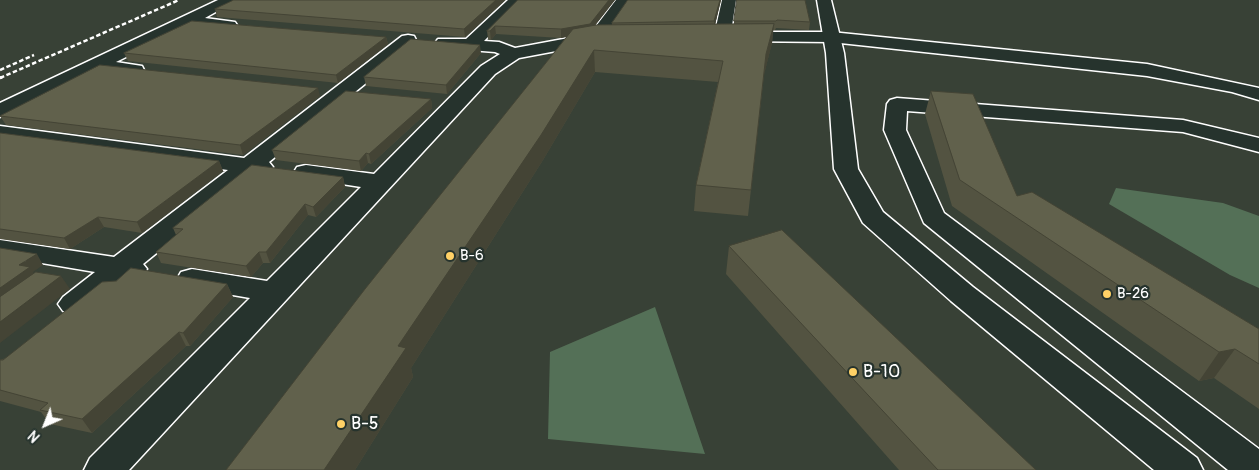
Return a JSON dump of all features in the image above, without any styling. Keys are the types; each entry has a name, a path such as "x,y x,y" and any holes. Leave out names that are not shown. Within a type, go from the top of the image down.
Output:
{"street":[{"path":"0,111 230,0"},
{"path":"470,45 517,0"},
{"path":"596,38 624,0"},
{"path":"722,36 729,0"},
{"path":"824,0 835,54 846,168 872,216 962,294 1183,470"},
{"path":"186,21 249,26"},
{"path":"703,36 831,37 1147,70 1236,87 1259,94"},
{"path":"104,470 379,182 445,102 513,54 556,44 596,38 615,38"},
{"path":"53,321 343,92 398,39 500,47 513,54"},
{"path":"94,65 157,72"},
{"path":"314,88 371,94"},
{"path":"1257,470 934,217 895,130 897,104 1183,126 1259,144"},
{"path":"0,133 379,182"},
{"path":"0,248 274,292"}],"green space":[{"path":"1116,188 1223,203 1259,216 1259,288 1230,275 1109,204"},
{"path":"655,307 705,454 548,439 550,352"}],"building":[{"path":"234,0 496,0 464,29 215,9"},
{"path":"518,0 609,0 590,24 561,29 495,26 490,31 487,31"},
{"path":"628,0 720,0 714,21 612,23"},
{"path":"737,0 805,0 810,22 777,20 734,21"},
{"path":"192,21 386,37 336,75 124,53"},
{"path":"774,24 766,54 751,190 696,185 723,61 594,50 541,135 398,346 406,348 324,470 226,470 365,289 573,29 596,25"},
{"path":"411,39 480,45 446,85 364,77"},
{"path":"100,65 318,88 240,145 0,116"},
{"path":"346,91 431,99 359,161 272,150"},
{"path":"931,91 973,94 1017,196 1032,192 1259,329 1259,364 1235,349 1219,352 960,180"},
{"path":"0,133 219,161 137,222 98,217 64,238 0,229"},
{"path":"252,165 343,177 313,207 305,204 266,252 259,252 246,266 156,252 183,229 173,228"},
{"path":"782,230 1036,470 938,470 729,246"},
{"path":"0,248 37,254 19,265 30,267 0,288"},
{"path":"131,268 227,284 183,333 179,332 82,419 40,410 48,403 0,390 0,360 3,360 102,282 116,281"},
{"path":"36,272 61,276 0,322 0,297"}],"railway":[{"path":"2,77 0,78 179,0"},
{"path":"0,70 34,55"}],"place":[{"name":"B-6","path":"450,256"},
{"name":"B-26","path":"1107,294"},
{"name":"B-10","path":"853,372"},
{"name":"B-5","path":"341,424"}]}
